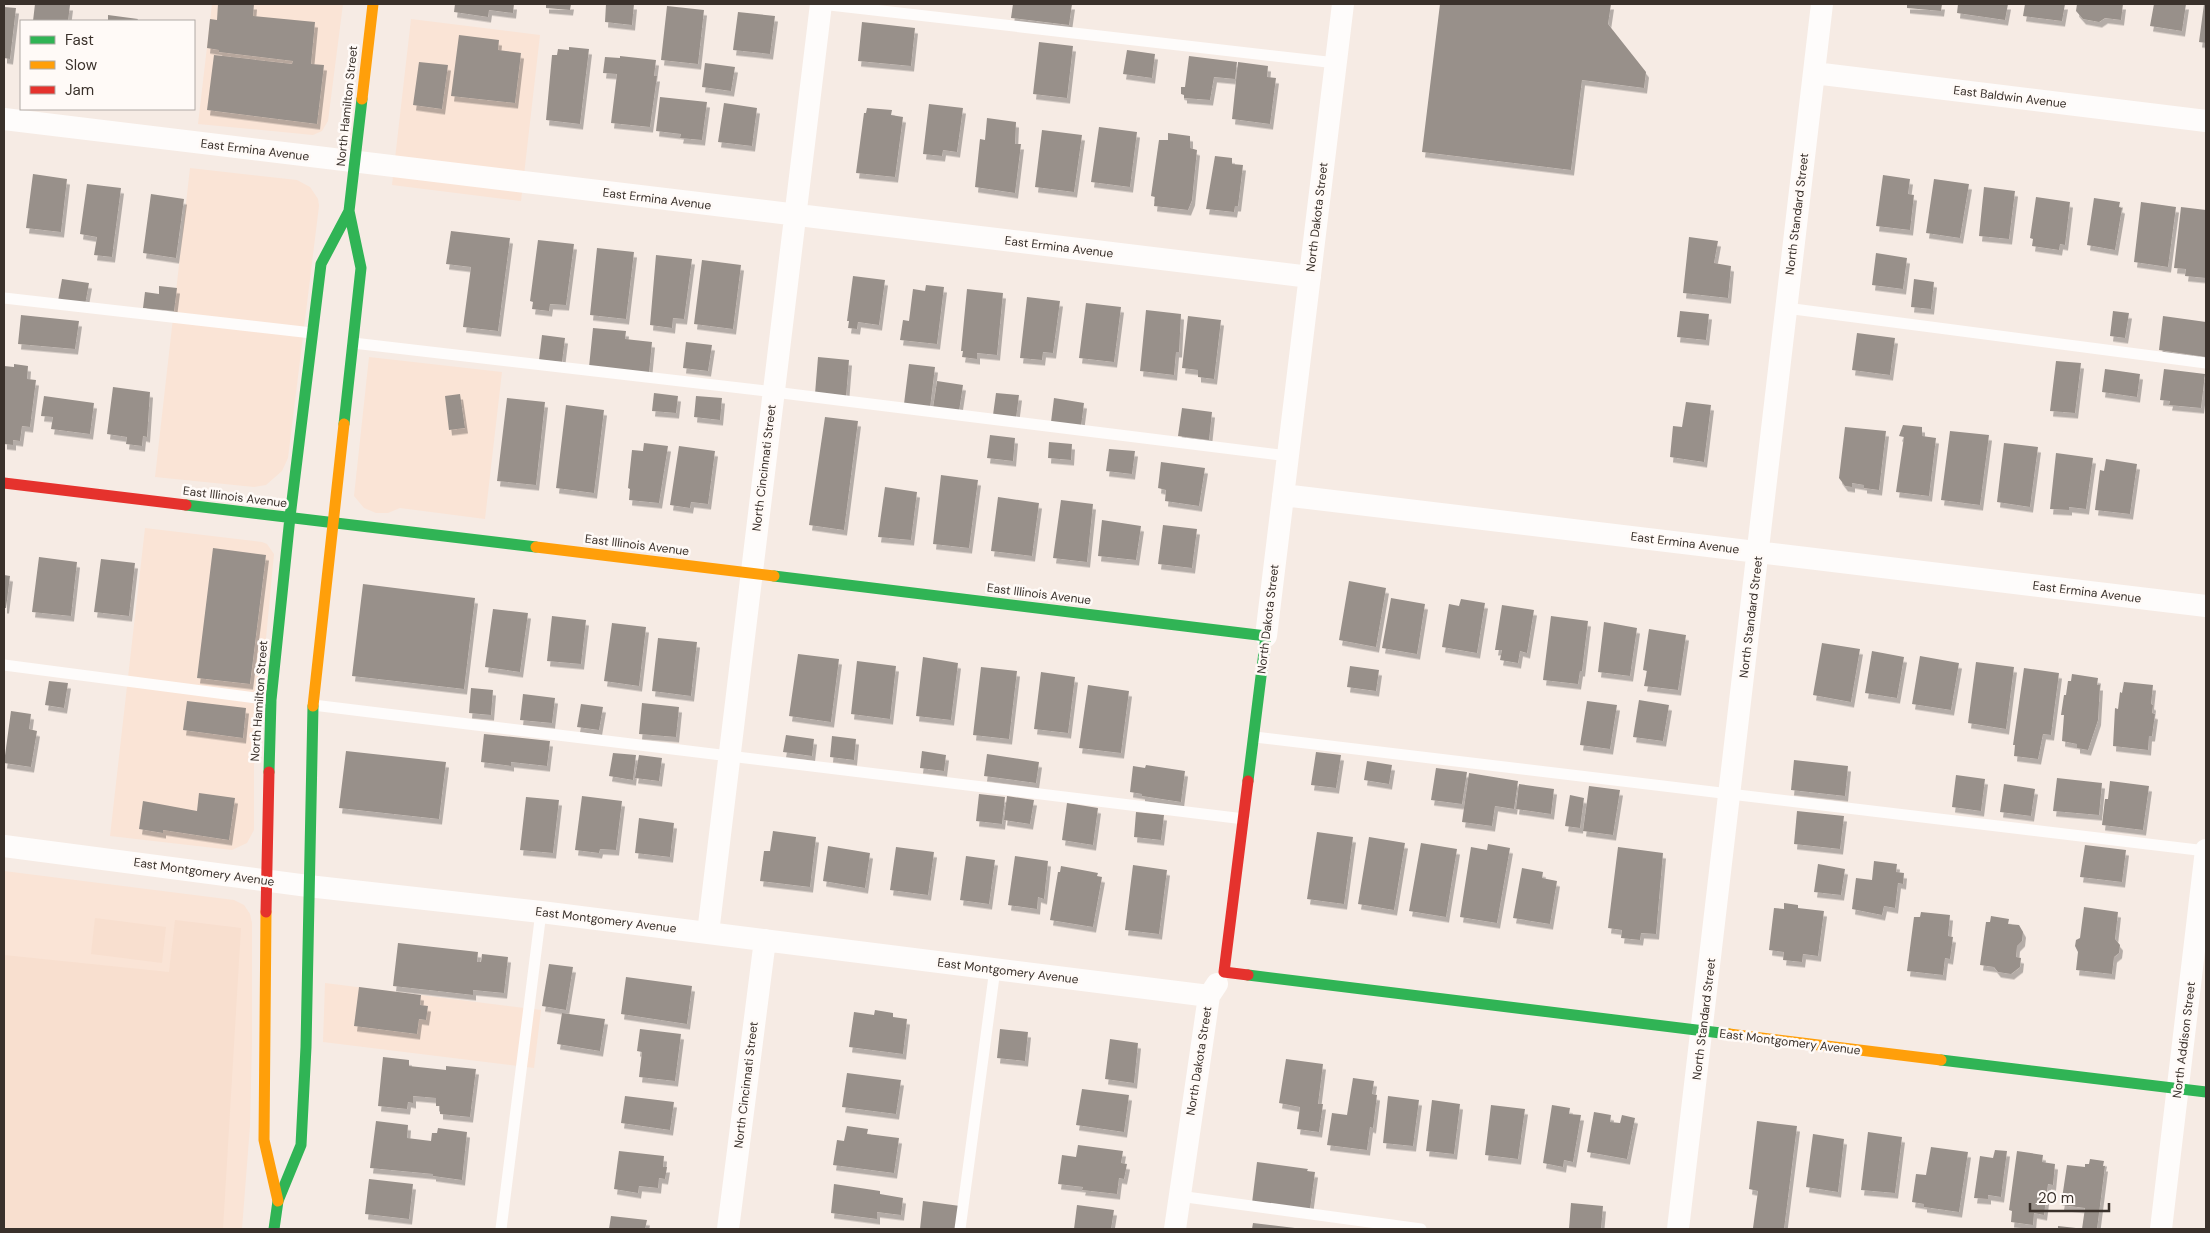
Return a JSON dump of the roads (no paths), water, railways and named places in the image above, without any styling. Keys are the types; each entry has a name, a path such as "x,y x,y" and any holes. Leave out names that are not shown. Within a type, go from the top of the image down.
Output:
{"main road":[{"name":"North Hamilton Street","path":"274,1229 278,1201 301,1144 306,1047 313,705 361,268 349,211 372,4"},
{"name":"North Hamilton Street","path":"278,1201 264,1140 266,880 271,700 290,518 321,264 349,211"},
{"name":"East Illinois Avenue","path":"4,482 1266,636"},
{"name":"North Dakota Street","path":"1224,972 1255,737 1266,636"},
{"name":"East Montgomery Avenue","path":"1224,972 2206,1092"}],"street":[{"name":"North Cincinnati Street","path":"708,933 821,4"},
{"name":"North Dakota Street","path":"1266,636 1344,4"},
{"name":"North Standard Street","path":"1678,1229 1731,794 1822,4"},
{"name":"East Baldwin Avenue","path":"1814,73 2206,121"},
{"name":"East Ermina Avenue","path":"4,119 1310,277"},
{"name":"East Ermina Avenue","path":"1283,495 2206,606"},
{"name":"East Montgomery Avenue","path":"4,846 308,886 541,912 1209,996"},
{"name":"North Addison Street","path":"2161,1229 2206,850"},
{"name":"North Cincinnati Street","path":"728,1229 764,940"},
{"name":"North Dakota Street","path":"1175,1229 1209,996 1224,972"}],"lane":[{"path":"821,4 1336,64"},
{"path":"4,298 312,333"},
{"path":"1786,308 2206,363"},
{"path":"353,343 774,392 1288,456"},
{"path":"4,665 271,700"},
{"path":"313,705 1244,819"},
{"path":"1255,737 2206,850"},
{"path":"501,1229 541,912"},
{"path":"960,1229 995,969"},
{"path":"1179,1196 1421,1229"}]}
